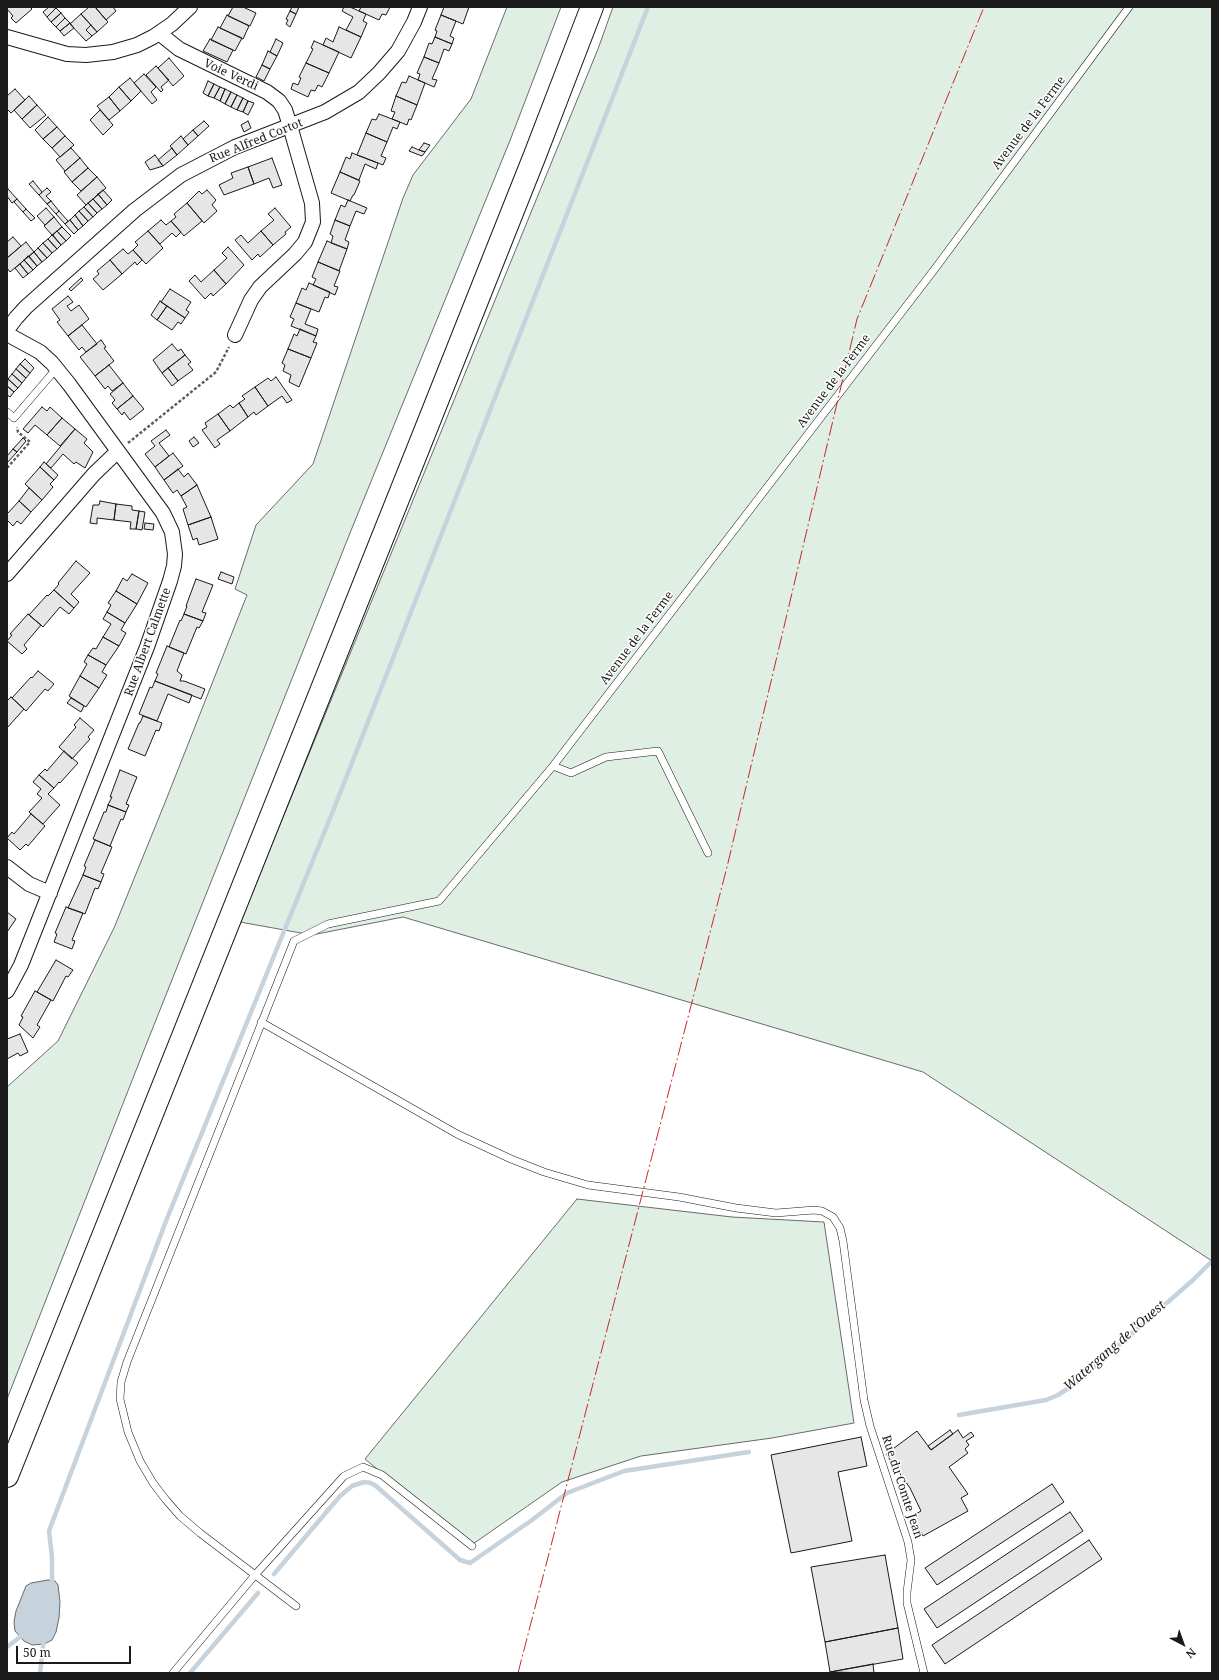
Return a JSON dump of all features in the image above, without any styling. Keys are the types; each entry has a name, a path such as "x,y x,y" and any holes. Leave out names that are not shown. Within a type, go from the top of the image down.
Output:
{"main road":[{"path":"7,1440 522,151 577,7"},
{"path":"7,1476 424,434 592,7"}],"street":[{"path":"7,37 60,52 86,55 121,50 137,45 159,33 172,24 190,7"},
{"name":"Rue Alfred Cortot","path":"9,337 16,318 26,308 135,210 161,189 186,172 223,152 316,116 344,103 369,84 398,52 420,7"},
{"name":"Voie Verdi","path":"159,33 179,49 272,94 283,106 312,203 314,216 312,228 301,248 265,281 255,294 235,335"},
{"name":"Rue Albert Calmette","path":"7,991 21,965 147,647 174,566 175,554 174,539 167,519 56,368 40,352 9,337"},
{"path":"7,574 94,474 118,451"},
{"path":"7,867 29,884 50,893"}],"lane":[{"name":"Avenue de la Ferme","path":"296,1606 200,1533 180,1516 166,1500 153,1483 140,1461 128,1432 120,1399 121,1382 127,1362 294,941 328,924 439,901 553,766 934,270 1129,7"},
{"path":"7,412 14,418 56,368"},
{"path":"553,766 571,774 606,758 658,752 708,853"},
{"name":"Rue du Comte Jean","path":"261,1022 452,1131 511,1159 555,1176 588,1185 674,1196 736,1208 776,1213 814,1210 828,1213 838,1222 843,1241 861,1388 870,1426 908,1542 911,1560 907,1603 924,1673"},
{"path":"173,1673 255,1575 344,1476 363,1467 382,1475 472,1546"}],"path":[{"path":"118,451 216,372 235,335"},
{"path":"7,468 30,442 18,432 14,418"}],"green space":[{"path":"507,7 561,7 511,138 350,533 7,1399 7,1087 58,1041 114,928 247,595 235,589 256,525 313,464 403,198 413,175 471,99"},
{"path":"613,7 1212,7 1212,1261 923,1072 403,917 312,935 240,922 598,49"},
{"path":"577,1199 732,1217 824,1222 854,1423 772,1438 641,1456 562,1482 470,1546 365,1459"}],"shaded area":[{"path":"48,1580 55,1581 58,1585 60,1602 56,1632 52,1640 44,1644 32,1645 24,1641 15,1631 14,1622 16,1611 26,1586 31,1583"}],"building":[{"path":"7,7 30,7 32,9 16,23 11,18 13,16"},
{"path":"49,7 56,8 47,17 43,12"},
{"path":"89,7 95,7 108,22 97,32 81,14"},
{"path":"95,7 113,7 116,11 106,20"},
{"path":"233,7 243,7 256,13 250,26 228,16"},
{"path":"292,7 299,7 296,14 290,11"},
{"path":"344,7 350,7 366,14 363,21 367,23 361,37 346,30 353,17 342,11"},
{"path":"361,7 390,7 386,15 382,14 379,20 359,11"},
{"path":"444,7 469,7 463,24 441,15"},
{"path":"56,8 61,13 51,22 47,17"},
{"path":"290,11 296,14 290,27 286,24 288,20 286,19"},
{"path":"61,13 65,18 56,27 51,22"},
{"path":"81,14 91,25 86,30 92,36 86,41 70,24"},
{"path":"227,15 249,26 243,39 220,28"},
{"path":"441,15 456,21 450,36 454,38 452,44 435,37 437,31 435,30"},
{"path":"65,18 70,23 60,31 56,27"},
{"path":"70,23 74,28 64,36 60,31"},
{"path":"91,25 97,32 92,36 86,30"},
{"path":"218,27 242,38 235,51 211,40"},
{"path":"339,27 361,37 351,58 323,45 326,38 333,42"},
{"path":"435,37 452,44 449,51 444,49 439,63 424,57 429,43 432,44"},
{"path":"210,39 233,50 227,62 203,51"},
{"path":"276,39 283,43 277,56 270,52"},
{"path":"314,41 339,52 329,73 306,63 313,49 311,48"},
{"path":"268,51 277,56 270,69 262,65"},
{"path":"424,57 439,63 432,79 437,80 434,87 418,80 420,74 417,73"},
{"path":"169,58 184,76 173,86 158,68"},
{"path":"306,63 329,73 322,87 318,85 315,91 311,90 308,97 291,89 293,83 298,85 301,78 299,77"},
{"path":"262,65 270,69 264,81 256,77"},
{"path":"156,66 169,80 161,87 163,90 161,92 146,75"},
{"path":"144,74 156,87 151,92 157,100 152,104 134,83"},
{"path":"409,76 425,83 417,105 396,96 402,82 406,83"},
{"path":"130,78 141,91 131,101 119,87"},
{"path":"208,81 214,84 208,96 203,93"},
{"path":"214,84 220,87 214,98 208,96"},
{"path":"119,87 131,101 120,111 109,97"},
{"path":"220,87 225,89 220,101 214,98"},
{"path":"15,89 25,100 11,113 7,109 7,96"},
{"path":"225,89 231,92 225,104 220,101"},
{"path":"231,92 237,95 231,107 225,104"},
{"path":"237,95 243,98 237,110 231,107"},
{"path":"29,96 37,105 22,119 14,110"},
{"path":"396,96 417,105 411,120 409,119 407,125 392,119 395,112 391,111"},
{"path":"109,97 120,111 109,120 97,106"},
{"path":"243,98 248,101 243,112 237,110"},
{"path":"248,101 254,103 248,115 243,112"},
{"path":"37,105 46,115 30,128 22,119"},
{"path":"100,110 113,125 103,135 90,120"},
{"path":"379,114 400,122 397,129 393,127 387,142 366,133 372,119 376,120"},
{"path":"48,117 57,127 43,139 35,130"},
{"path":"204,121 209,126 198,136 193,130"},
{"path":"248,121 251,128 244,132 241,125"},
{"path":"57,127 65,136 52,148 43,139"},
{"path":"193,130 198,136 188,145 183,139"},
{"path":"366,133 387,142 381,156 386,158 383,165 357,155"},
{"path":"65,136 74,145 60,157 52,148"},
{"path":"181,136 188,145 177,155 170,146"},
{"path":"424,143 430,145 425,152 419,150"},
{"path":"412,147 425,152 422,156 409,151"},
{"path":"71,148 80,158 65,171 56,160"},
{"path":"172,148 177,155 163,166 158,160"},
{"path":"352,153 378,163 376,169 365,164 359,180 340,172 346,157 350,159"},
{"path":"155,155 163,166 150,170 145,162"},
{"path":"80,158 88,168 72,182 64,172"},
{"path":"272,158 282,185 273,188 269,178 254,184 248,167"},
{"path":"248,167 254,184 224,195 219,185 233,178 231,173"},
{"path":"88,168 97,177 81,191 72,182"},
{"path":"340,172 360,181 350,201 331,193"},
{"path":"97,177 106,188 86,205 77,195"},
{"path":"33,181 42,192 39,195 29,184"},
{"path":"47,188 51,192 46,196 51,201 47,204 39,195"},
{"path":"8,189 17,199 12,203 7,196"},
{"path":"103,190 112,200 107,205 98,194"},
{"path":"207,190 216,200 212,205 217,211 204,223 187,203 199,191 202,194"},
{"path":"98,194 107,205 102,209 93,199"},
{"path":"17,199 26,209 23,212 14,202"},
{"path":"93,199 102,209 97,213 88,203"},
{"path":"348,200 367,208 364,214 356,211 350,226 335,220 341,205 345,207"},
{"path":"51,201 59,211 56,214 47,204"},
{"path":"88,203 97,213 93,217 84,207"},
{"path":"187,203 202,221 184,236 171,221 176,217 174,214"},
{"path":"84,207 93,217 88,221 79,211"},
{"path":"46,208 54,217 45,225 37,216"},
{"path":"275,208 291,227 285,232 286,234 273,245 261,231 274,220 268,214"},
{"path":"26,209 35,218 31,221 23,212"},
{"path":"59,211 68,221 65,224 56,214"},
{"path":"79,211 88,221 83,226 75,215"},
{"path":"75,215 83,226 78,230 70,220"},
{"path":"54,217 62,227 52,235 44,226"},
{"path":"70,220 78,230 74,234 65,224"},
{"path":"161,220 166,225 171,221 181,232 176,237 172,233 160,244 148,231"},
{"path":"335,220 350,226 345,240 349,242 347,249 331,243 333,236 330,234"},
{"path":"62,227 71,236 66,241 57,231"},
{"path":"57,231 66,241 61,245 53,235"},
{"path":"148,231 163,248 146,264 133,250 138,245 135,242"},
{"path":"261,231 273,245 260,257 258,254 252,260 235,240 241,235 248,243"},
{"path":"52,235 61,245 57,249 48,239"},
{"path":"13,237 21,246 7,258 7,242"},
{"path":"48,239 57,249 52,253 43,243"},
{"path":"327,241 347,249 339,271 318,262"},
{"path":"26,242 34,252 10,272 7,268 7,258"},
{"path":"43,243 52,253 47,258 38,248"},
{"path":"228,247 244,265 226,284 214,270 227,258 222,253"},
{"path":"38,248 47,258 42,262 34,252"},
{"path":"123,249 128,254 133,250 142,260 137,265 135,262 122,274 110,260"},
{"path":"34,252 42,262 37,266 29,256"},
{"path":"28,256 37,266 33,270 24,260"},
{"path":"24,260 33,270 28,274 20,264"},
{"path":"110,260 122,274 103,290 93,279 99,274 97,271"},
{"path":"318,262 340,271 334,286 338,287 335,295 313,285 316,279 312,277"},
{"path":"20,264 28,274 23,278 15,268"},
{"path":"214,270 226,284 213,296 211,293 205,299 189,281 195,275 201,282"},
{"path":"81,278 83,280 71,291 69,289"},
{"path":"309,283 330,292 328,298 325,297 319,312 296,303 302,288 306,290"},
{"path":"170,289 191,302 186,310 189,312 185,318 161,302"},
{"path":"68,296 73,302 67,306 71,311 79,305 89,319 68,336 57,322 60,320 52,309"},
{"path":"160,301 167,306 157,320 151,315"},
{"path":"296,303 311,309 305,324 318,329 316,336 291,326 294,319 290,317"},
{"path":"167,306 185,318 181,324 178,322 172,330 157,320"},
{"path":"82,325 97,344 86,352 82,347 79,350 68,336"},
{"path":"300,329 316,336 313,342 317,343 311,358 288,349 294,334 297,336"},
{"path":"101,340 106,347 104,348 114,361 95,376 80,357"},
{"path":"172,344 178,351 181,349 185,355 162,373 153,360"},
{"path":"288,349 311,358 299,387 289,382 291,375 283,371 285,365 282,363"},
{"path":"185,355 191,362 188,364 193,370 178,381 168,368"},
{"path":"25,359 34,368 30,373 20,364"},
{"path":"20,364 30,373 26,378 16,369"},
{"path":"109,365 123,383 112,391 108,386 105,389 95,376"},
{"path":"168,368 178,381 172,386 162,373"},
{"path":"16,369 26,378 22,383 12,374"},
{"path":"12,374 22,383 18,388 8,379"},
{"path":"276,377 292,400 287,403 282,396 268,406 255,387 268,378 271,381"},
{"path":"8,379 18,388 14,392 7,386"},
{"path":"123,383 133,396 117,409 112,403 115,400 110,394"},
{"path":"7,386 14,392 10,397 7,395"},
{"path":"255,387 268,406 256,415 254,412 248,417 239,403 245,399 242,396"},
{"path":"133,396 144,409 130,420 124,412 122,415 117,409"},
{"path":"239,403 248,417 230,431 218,414 230,405 233,408"},
{"path":"42,407 47,411 50,407 62,418 47,435 35,425 28,433 23,429"},
{"path":"218,414 230,431 217,440 220,444 215,448 202,430 207,427 205,423"},
{"path":"62,418 75,429 60,446 47,435"},
{"path":"75,429 87,439 84,443 93,452 85,468 76,462 74,464 63,454 51,468 46,464"},
{"path":"166,430 170,435 159,443 169,456 155,467 145,454 155,446 151,441"},
{"path":"194,437 199,443 193,447 189,441"},
{"path":"23,438 26,441 17,452 13,449"},
{"path":"13,449 17,452 7,463 7,456"},
{"path":"173,453 183,466 164,480 155,467"},
{"path":"44,462 58,475 54,480 40,467"},
{"path":"40,467 54,480 50,484 53,487 42,500 25,484"},
{"path":"178,469 184,477 188,473 197,485 181,496 177,490 173,493 164,480"},
{"path":"197,485 211,517 188,525 183,509 187,507 181,496"},
{"path":"29,488 42,500 31,512 19,501"},
{"path":"19,501 31,512 21,524 17,521 13,526 7,520 7,512 8,513"},
{"path":"100,501 116,504 114,520 97,518 97,524 90,523 93,505 99,505"},
{"path":"116,504 132,506 132,510 139,511 136,529 130,529 131,522 114,520"},
{"path":"139,511 145,512 142,530 136,529"},
{"path":"211,517 218,539 199,545 197,538 193,540 188,525"},
{"path":"145,523 154,524 153,530 144,529"},
{"path":"76,561 90,573 71,594 79,602 74,608 54,590"},
{"path":"221,572 234,577 232,584 218,579"},
{"path":"132,574 148,583 137,604 116,591 123,578 127,581"},
{"path":"196,579 213,585 202,612 206,613 203,621 184,614"},
{"path":"54,590 74,608 69,614 60,607 43,627 29,615 47,595 48,596"},
{"path":"116,591 137,604 125,623 107,612 111,605 108,603"},
{"path":"107,612 125,623 121,630 126,633 119,646 103,637 111,624 103,619"},
{"path":"28,614 41,625 24,645 27,649 22,654 7,641 12,635 10,634"},
{"path":"184,614 203,621 199,628 197,627 186,654 169,647"},
{"path":"103,637 119,646 106,665 88,655 93,648 96,649"},
{"path":"167,646 184,653 177,671 182,675 180,681 184,681 205,689 201,699 155,681 158,674 156,673"},
{"path":"88,655 106,665 102,672 107,675 99,688 80,676 87,664 84,662"},
{"path":"38,671 54,684 48,691 45,689 26,711 12,698"},
{"path":"80,676 99,688 86,707 69,696"},
{"path":"155,681 192,695 189,703 168,694 157,721 139,714 150,687 152,688"},
{"path":"11,697 24,709 7,728 7,701"},
{"path":"71,698 84,706 81,712 67,703"},
{"path":"143,716 162,723 159,731 156,730 145,756 128,749"},
{"path":"80,718 94,730 88,737 90,739 72,759 59,747 76,727 74,725"},
{"path":"64,751 78,763 54,788 39,775 45,769 47,771"},
{"path":"120,770 137,777 126,804 129,805 126,812 108,805"},
{"path":"39,775 54,788 48,794 60,805 43,824 29,812 42,798 37,794 41,789 33,782"},
{"path":"108,805 126,812 123,820 121,819 110,846 93,839"},
{"path":"31,814 45,826 28,846 26,844 20,850 7,838 12,832 14,834"},
{"path":"95,840 112,847 101,873 104,874 101,882 83,875 86,867 84,866"},
{"path":"83,875 101,882 98,889 95,888 85,914 68,908"},
{"path":"66,907 83,913 72,940 75,941 72,949 54,942 57,934 55,933"},
{"path":"7,912 16,919 7,932"},
{"path":"56,960 73,970 68,977 66,976 53,1001 37,992"},
{"path":"35,991 51,1000 37,1025 40,1027 33,1038 19,1025 23,1017 21,1016"},
{"path":"20,1034 28,1052 20,1056 18,1053 7,1059 7,1039"},
{"path":"950,1430 953,1434 931,1450 928,1446"},
{"path":"958,1430 963,1438 971,1432 974,1436 966,1441 969,1445 965,1449 968,1453 949,1467 968,1494 961,1498 968,1511 923,1536 912,1516 921,1511 910,1488 886,1454 917,1431 931,1450"},
{"path":"861,1437 867,1466 838,1472 852,1541 791,1553 771,1455"},
{"path":"1052,1484 1064,1502 937,1585 925,1568"},
{"path":"1070,1512 1083,1531 937,1628 924,1609"},
{"path":"1089,1540 1102,1559 945,1664 932,1645"},
{"path":"885,1555 898,1628 825,1642 811,1567"},
{"path":"898,1628 903,1659 830,1672 825,1642"},
{"path":"873,1664 874,1673 830,1672"}],"waterway":[{"path":"52,1586 52,1557 49,1531 166,1221 335,806 648,7"},
{"name":"Watergang de l'Ouest","path":"959,1415 1046,1400 1058,1395 1072,1386 1193,1280 1212,1261"},
{"name":"Watergang de l'Ouest","path":"274,1574 340,1496 352,1486 364,1482 371,1483 376,1486 460,1560 470,1563 532,1520 567,1493 624,1471 749,1452"},
{"name":"Watergang de l'Ouest","path":"190,1673 258,1593"},
{"path":"7,1647 24,1634"},
{"name":"Watergang de l'Ouest","path":"40,1673 44,1639"}],"power":[{"path":"518,1673 727,867 857,319 984,7"}]}
